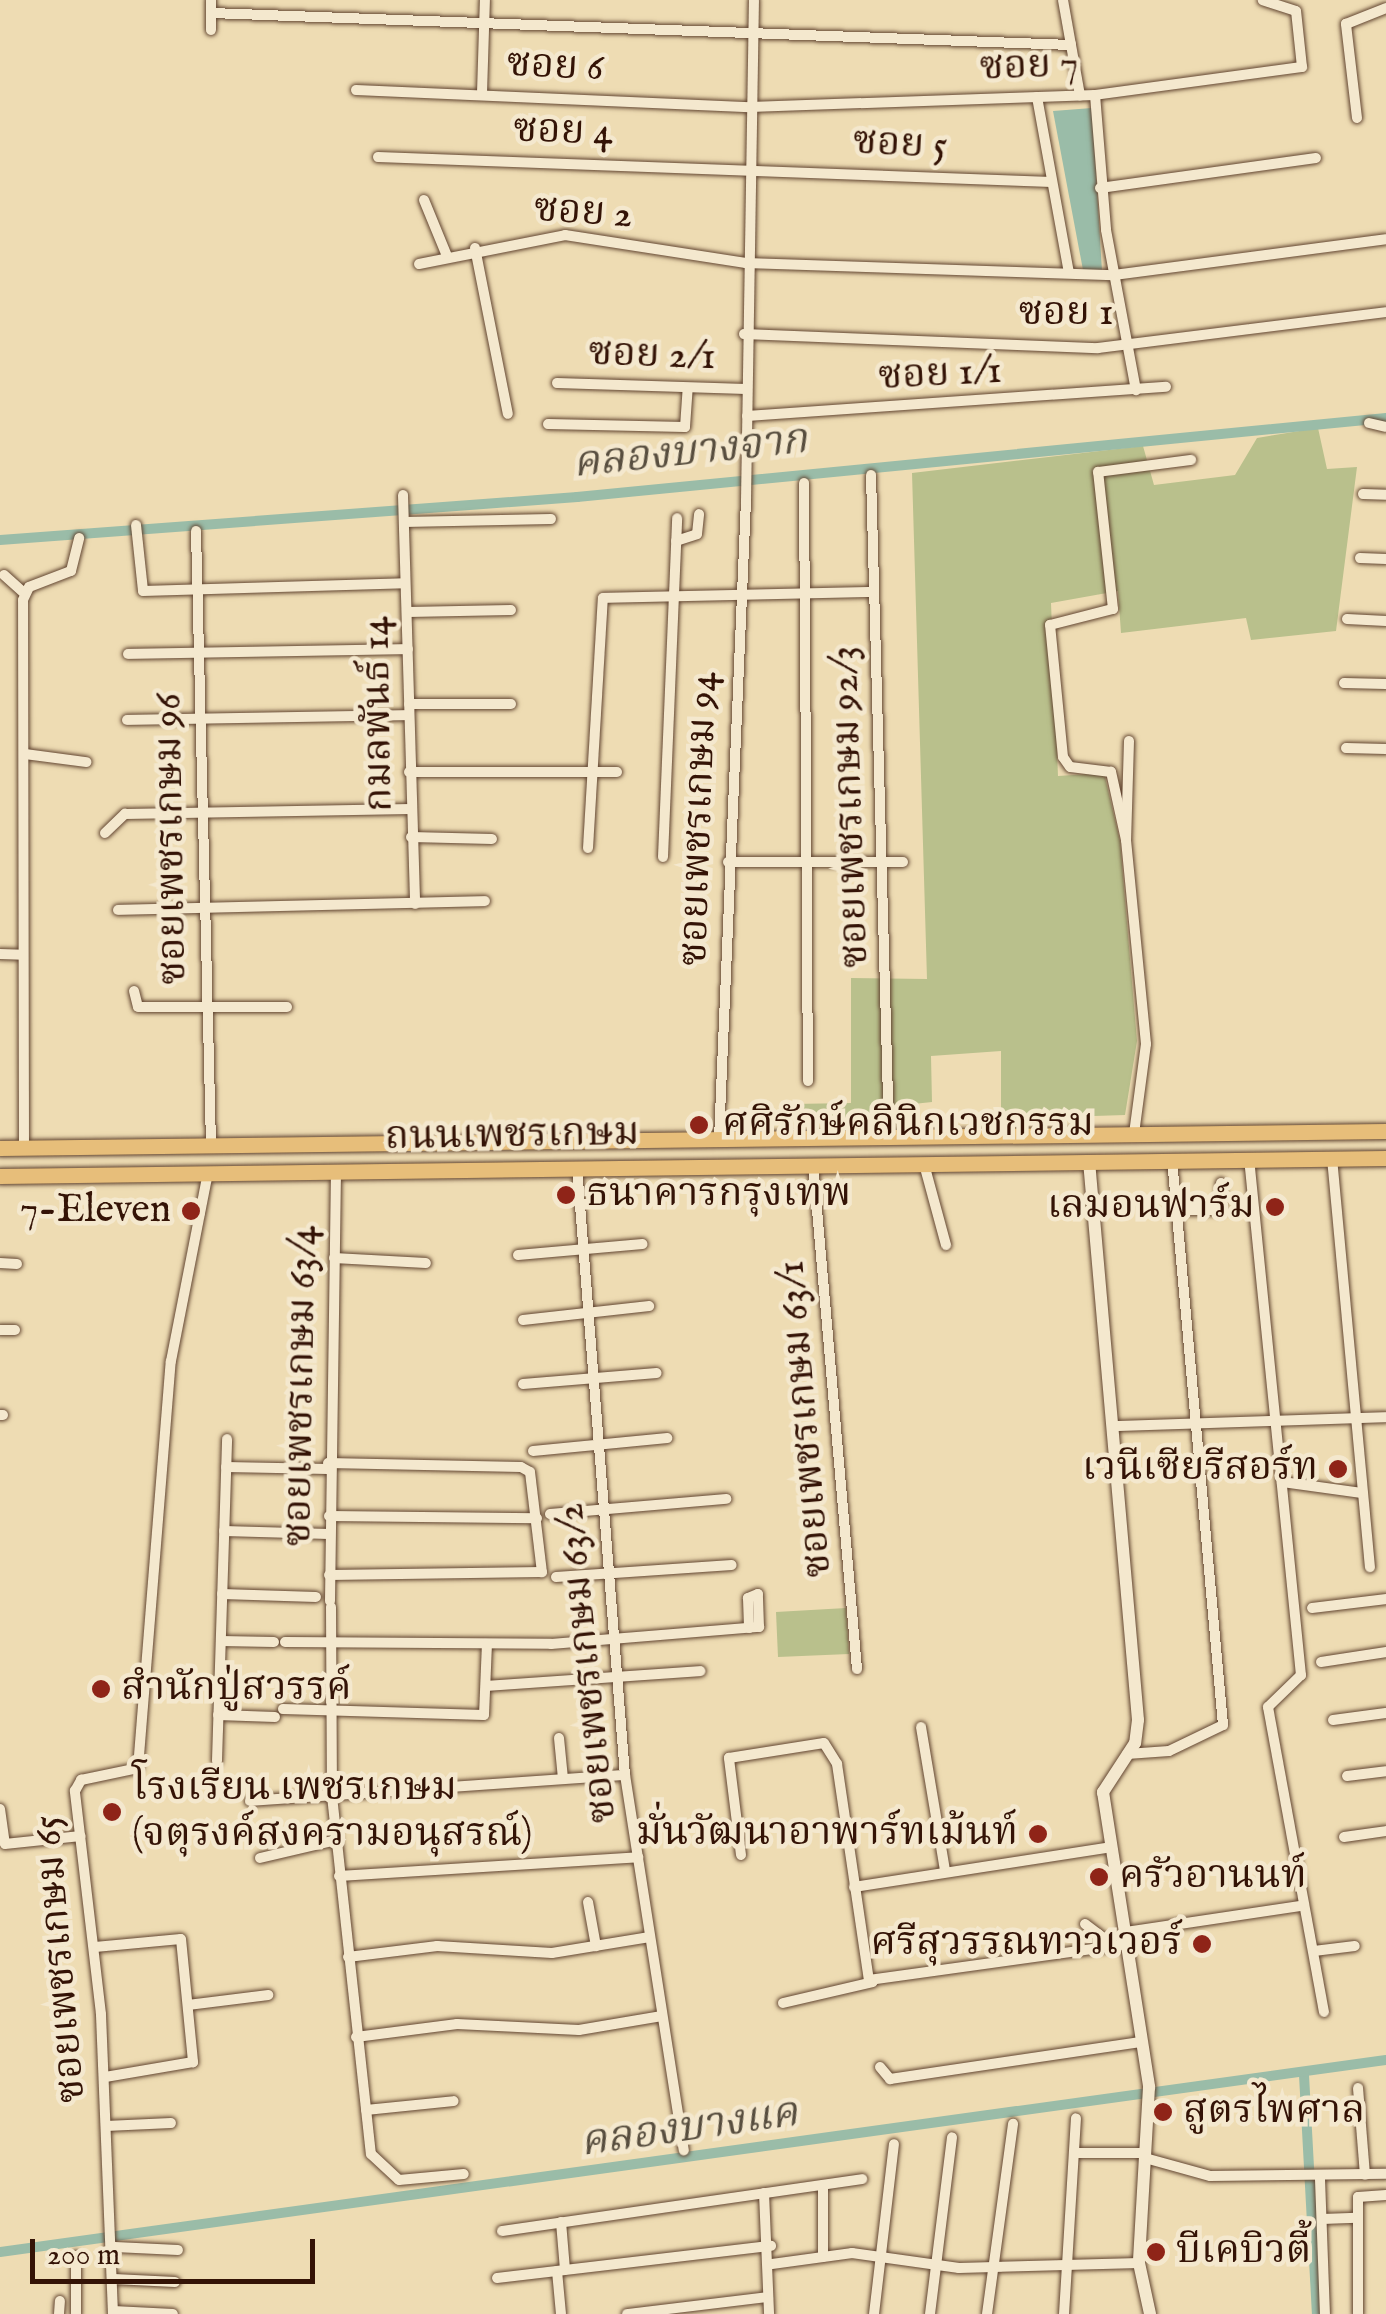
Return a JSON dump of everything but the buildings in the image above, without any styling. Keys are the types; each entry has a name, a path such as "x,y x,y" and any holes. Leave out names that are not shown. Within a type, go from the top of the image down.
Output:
{"main road":[{"name":"ถนนเพชรเกษม","path":"0,1148 1386,1131"},
{"path":"707,1165 713,1139"},
{"name":"ถนนเพชรเกษม","path":"0,1176 1386,1158"}],"street":[{"path":"211,0 211,30"},
{"path":"482,93 485,0"},
{"name":"ซอยเพชรเกษม 94","path":"713,1139 738,590 746,501 746,168 754,0"},
{"path":"1063,0 1080,95"},
{"name":"ซอย 7","path":"750,107 1095,95 1294,70 1304,62 1297,14 1263,0"},
{"path":"1357,118 1346,24 1386,8"},
{"path":"211,13 1072,45"},
{"name":"ซอย 6","path":"356,90 750,107"},
{"path":"1095,95 1100,188 1136,390"},
{"path":"1037,98 1069,273"},
{"name":"ซอย 4","path":"378,157 746,168"},
{"path":"1100,188 1316,158"},
{"name":"ซอย 5","path":"746,168 1052,182"},
{"path":"424,200 448,256"},
{"name":"ซอย 2","path":"419,264 475,248 564,235 746,263 1114,276 1386,239"},
{"path":"475,248 508,414"},
{"name":"ซอย 1","path":"744,334 1129,345 1386,312"},
{"name":"ซอย 2/1","path":"556,383 746,388"},
{"name":"ซอย 1/1","path":"747,416 1166,387"},
{"path":"548,424 685,428 688,388"},
{"path":"1369,424 1386,427"},
{"path":"1134,1134 1146,1044 1126,840 1111,772 1070,767 1063,757 1050,625 1112,609 1098,472 1191,460"},
{"name":"ซอยเพชรเกษม 92/3","path":"871,475 889,1138"},
{"path":"804,482 808,1081"},
{"path":"1363,494 1386,495"},
{"name":"กมลพันธ์ 14","path":"403,495 414,904"},
{"path":"676,541 697,534 699,514"},
{"path":"404,522 551,518"},
{"path":"663,857 676,518"},
{"path":"136,525 138,589 405,583"},
{"name":"ซอยเพชรเกษม 96","path":"196,531 212,1146"},
{"path":"24,593 67,574 79,538"},
{"path":"1360,558 1386,558"},
{"path":"4,575 24,593 24,1148"},
{"path":"588,848 601,603 738,590 874,592"},
{"path":"408,612 510,610"},
{"path":"1347,620 1386,620"},
{"path":"128,654 408,649"},
{"path":"1344,684 1386,684"},
{"path":"127,720 511,704"},
{"path":"1126,840 1129,741"},
{"path":"1346,748 1386,749"},
{"path":"25,754 86,762"},
{"path":"410,772 617,772"},
{"path":"104,833 121,815 411,809"},
{"path":"411,837 492,839"},
{"path":"728,862 903,862"},
{"path":"118,910 485,902"},
{"path":"0,954 23,954"},
{"path":"134,991 138,1007 287,1006"},
{"path":"1250,1158 1301,1675 1268,1701 1300,1906 1314,1952 1324,2012"},
{"path":"1332,1158 1370,1567"},
{"path":"1127,1754 1209,1736 1222,1718 1172,1159"},
{"path":"1089,1161 1116,1426 1138,1720 1127,1754 1104,1782 1123,1940 1149,2086 1139,2264 1150,2314"},
{"name":"ซอยเพชรเกษม 63/1","path":"814,1164 857,1669"},
{"path":"924,1164 946,1245"},
{"name":"ซอยเพชรเกษม 63/2","path":"576,1168 578,1250 625,1775 684,2150"},
{"name":"ซอยเพชรเกษม 63/4","path":"336,1172 328,1466 332,1796 371,2154 384,2175 464,2174"},
{"name":"ซอยเพชรเกษม 65","path":"113,2312 106,2077 79,1782 138,1768 171,1361 208,1173"},
{"path":"1177,1210 1221,1210 1221,1183"},
{"path":"518,1255 643,1244"},
{"path":"334,1258 426,1263"},
{"path":"0,1263 17,1264"},
{"path":"522,1320 649,1306"},
{"path":"0,1330 15,1330"},
{"path":"523,1384 657,1373"},
{"path":"1116,1426 1386,1417"},
{"path":"217,1761 227,1438"},
{"path":"533,1451 667,1438"},
{"path":"226,1466 522,1467 537,1518 542,1572 535,1578 329,1575"},
{"path":"1282,1482 1362,1493"},
{"path":"550,1514 726,1500"},
{"path":"330,1516 537,1518"},
{"path":"224,1531 330,1534"},
{"path":"556,1576 732,1565"},
{"path":"222,1594 316,1598"},
{"path":"1312,1608 1386,1599"},
{"path":"220,1641 614,1641 749,1628"},
{"path":"218,1715 331,1711 484,1716 486,1644"},
{"path":"1322,1662 1386,1652"},
{"path":"486,1686 700,1671"},
{"path":"1333,1720 1386,1713"},
{"path":"921,1726 945,1872"},
{"path":"558,1738 563,1779"},
{"path":"741,1855 732,1754 824,1743 837,1764 854,1887 874,1982"},
{"path":"1347,1776 1386,1771"},
{"path":"250,1801 625,1775"},
{"path":"0,1809 5,1844 81,1836"},
{"path":"1344,1836 1386,1832"},
{"path":"260,1858 336,1840"},
{"path":"854,1887 1112,1847"},
{"path":"339,1876 638,1857"},
{"path":"588,1902 596,1946"},
{"path":"783,2003 874,1982 1300,1906"},
{"path":"1085,1924 1123,1940"},
{"path":"348,1957 596,1946 650,1937"},
{"path":"95,1946 181,1940 188,2004 191,2064 106,2077"},
{"path":"1314,1952 1354,1946"},
{"path":"188,2004 268,1996"},
{"path":"356,2036 457,2024 579,2030 662,2016"},
{"path":"880,2067 890,2079 1142,2042"},
{"path":"1358,2088 1358,2314"},
{"path":"366,2110 454,2101"},
{"path":"1064,2314 1076,2118"},
{"path":"106,2126 171,2123"},
{"path":"987,2314 1013,2124"},
{"path":"930,2314 952,2137"},
{"path":"874,2314 894,2144"},
{"path":"1074,2154 1145,2156 1210,2176 1312,2179 1386,2174"},
{"path":"502,2230 862,2179"},
{"path":"1312,2179 1322,2219 1325,2314"},
{"path":"823,2185 823,2257"},
{"path":"764,2193 772,2264 768,2297 773,2313"},
{"path":"1358,2197 1386,2195"},
{"path":"1322,2219 1357,2218"},
{"path":"561,2222 561,2314"},
{"path":"497,2278 771,2246"},
{"path":"114,2247 178,2250"},
{"path":"76,2256 76,2314"},
{"path":"772,2264 823,2257 881,2257 993,2268 1139,2264"},
{"path":"114,2279 175,2282"},
{"path":"627,2314 768,2297"},
{"path":"59,2314 60,2301"},
{"path":"113,2312 173,2314"}],"shaded area":[{"path":"1092,108 1102,271 1083,270 1053,111"},
{"path":"1318,428 1327,469 1357,467 1336,631 1251,640 1246,618 1121,633 1118,591 1051,603 1058,776 1104,773 1120,841 1137,1041 1125,1115 1001,1119 1001,1051 931,1056 932,1102 895,1106 895,1124 794,1124 793,1104 851,1103 851,978 927,979 912,473 1143,446 1154,485 1235,475 1257,438"},
{"path":"846,1608 849,1654 778,1657 776,1612"}],"waterway":[{"name":"คลองบางจาก","path":"0,540 577,497 1386,418"},
{"name":"คลองบางแค","path":"0,2252 1386,2060"},
{"path":"1304,2075 1317,2314"}],"place":[{"name":"ศศิรักษ์คลินิกเวชกรรม","path":"699,1125"},
{"name":"ธนาคารกรุงเทพ","path":"566,1195"},
{"name":"เลมอนฟาร์ม","path":"1275,1207"},
{"name":"7-Eleven","path":"191,1211"},
{"name":"เวนีเซียรีสอร์ท","path":"1338,1469"},
{"name":"สำนักปู่สวรรค์","path":"101,1689"},
{"name":"โรงเรียน เพชรเกษม (จตุรงค์สงครามอนุสรณ์)","path":"112,1812"},
{"name":"มั่นวัฒนาอาพาร์ทเม้นท์","path":"1038,1834"},
{"name":"ครัวอานนท์","path":"1099,1877"},
{"name":"ศรีสุวรรณทาวเวอร์","path":"1202,1944"},
{"name":"สูตรไพศาล","path":"1163,2112"},
{"name":"บีเคบิวตี้","path":"1156,2252"}]}
